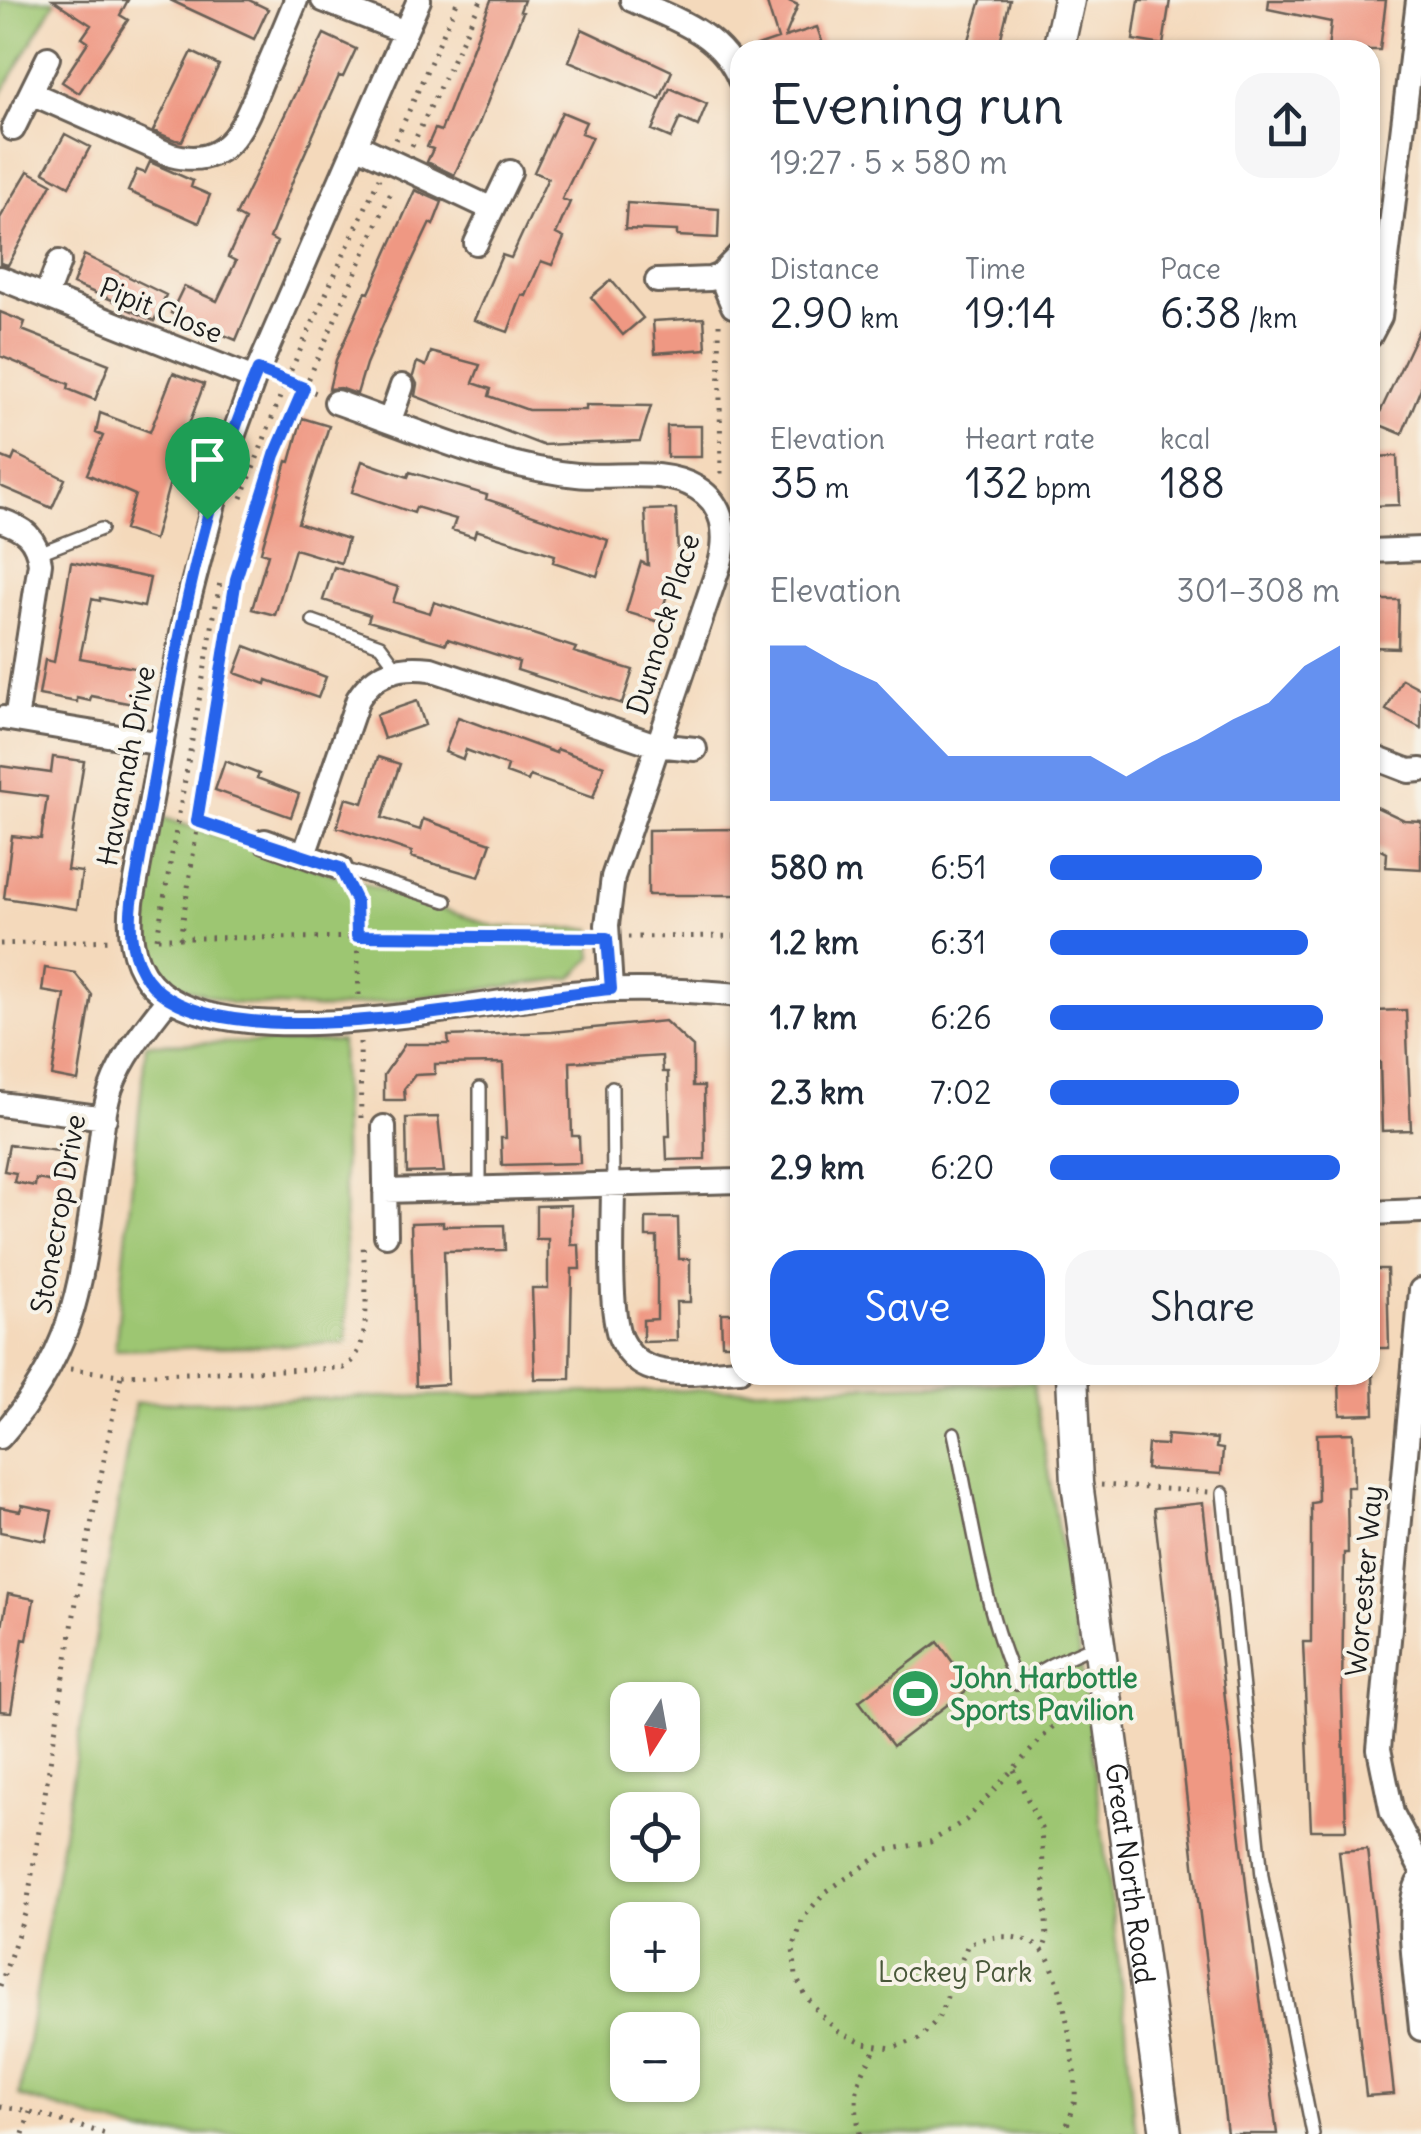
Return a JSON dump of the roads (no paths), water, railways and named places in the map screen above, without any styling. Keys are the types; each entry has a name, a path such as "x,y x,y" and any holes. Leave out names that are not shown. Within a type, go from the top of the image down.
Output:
{"main road":[{"path":"1060,40 1069,0"},
{"name":"Great North Road","path":"1072,1385 1077,1483 1166,2134"}],"street":[{"path":"31,94 171,155 206,156 228,145 244,126 296,0"},
{"path":"324,0 405,32"},
{"name":"Havannah Drive","path":"170,998 148,980 133,951 132,902 186,607 207,519 256,375 419,0"},
{"path":"632,0 700,31 730,62"},
{"path":"1380,318 1418,0"},
{"path":"13,129 48,58"},
{"path":"356,145 492,209"},
{"path":"476,243 510,172"},
{"path":"46,296 59,262"},
{"path":"657,280 710,279 730,264"},
{"path":"720,275 730,301"},
{"name":"Pipit Close","path":"0,278 256,375"},
{"path":"390,420 402,386"},
{"name":"Dunnock Place","path":"336,402 479,452 550,471 670,478 697,488 712,501 722,520 723,552 613,877 607,938 611,989"},
{"path":"0,520 27,532 38,553 40,576 8,719 162,744"},
{"path":"1380,551 1421,549"},
{"name":"Dunnock Place","path":"398,669 432,668 656,745"},
{"path":"304,855 358,699 381,674 398,669"},
{"path":"656,745 695,749"},
{"path":"1380,762 1409,771 1421,770"},
{"path":"265,841 340,868"},
{"path":"170,998 197,1009 268,1022 360,1021 611,989 730,995"},
{"name":"Stonecrop Drive","path":"0,1437 56,1359 72,1318 85,1267 112,1086 120,1068 170,998"},
{"path":"0,1104 105,1118"},
{"path":"374,1236 385,1191 384,1127"},
{"path":"385,1191 730,1181"},
{"path":"613,1186 615,1315 627,1351 646,1366 660,1370 730,1370"},
{"path":"1380,1213 1421,1211"},
{"name":"Worcester Way","path":"1421,1290 1379,1750 1392,1813 1421,1869"},
{"path":"1421,1879 1415,1885 1412,1912 1421,2029"}],"lane":[{"path":"38,553 101,528"},
{"path":"313,621 380,645 398,669"},
{"path":"340,868 446,901"},
{"path":"612,1087 613,1186"},
{"path":"480,1088 480,1188"},
{"path":"954,1433 991,1601 1006,1660 1017,1684 1100,1644"},
{"path":"1223,1493 1262,1876 1313,2134"}],"place":[{"name":"John Harbottle Sports Pavilion","path":"915,1694"}],"park label":[{"name":"Lockey Park","path":"955,1972"}]}
